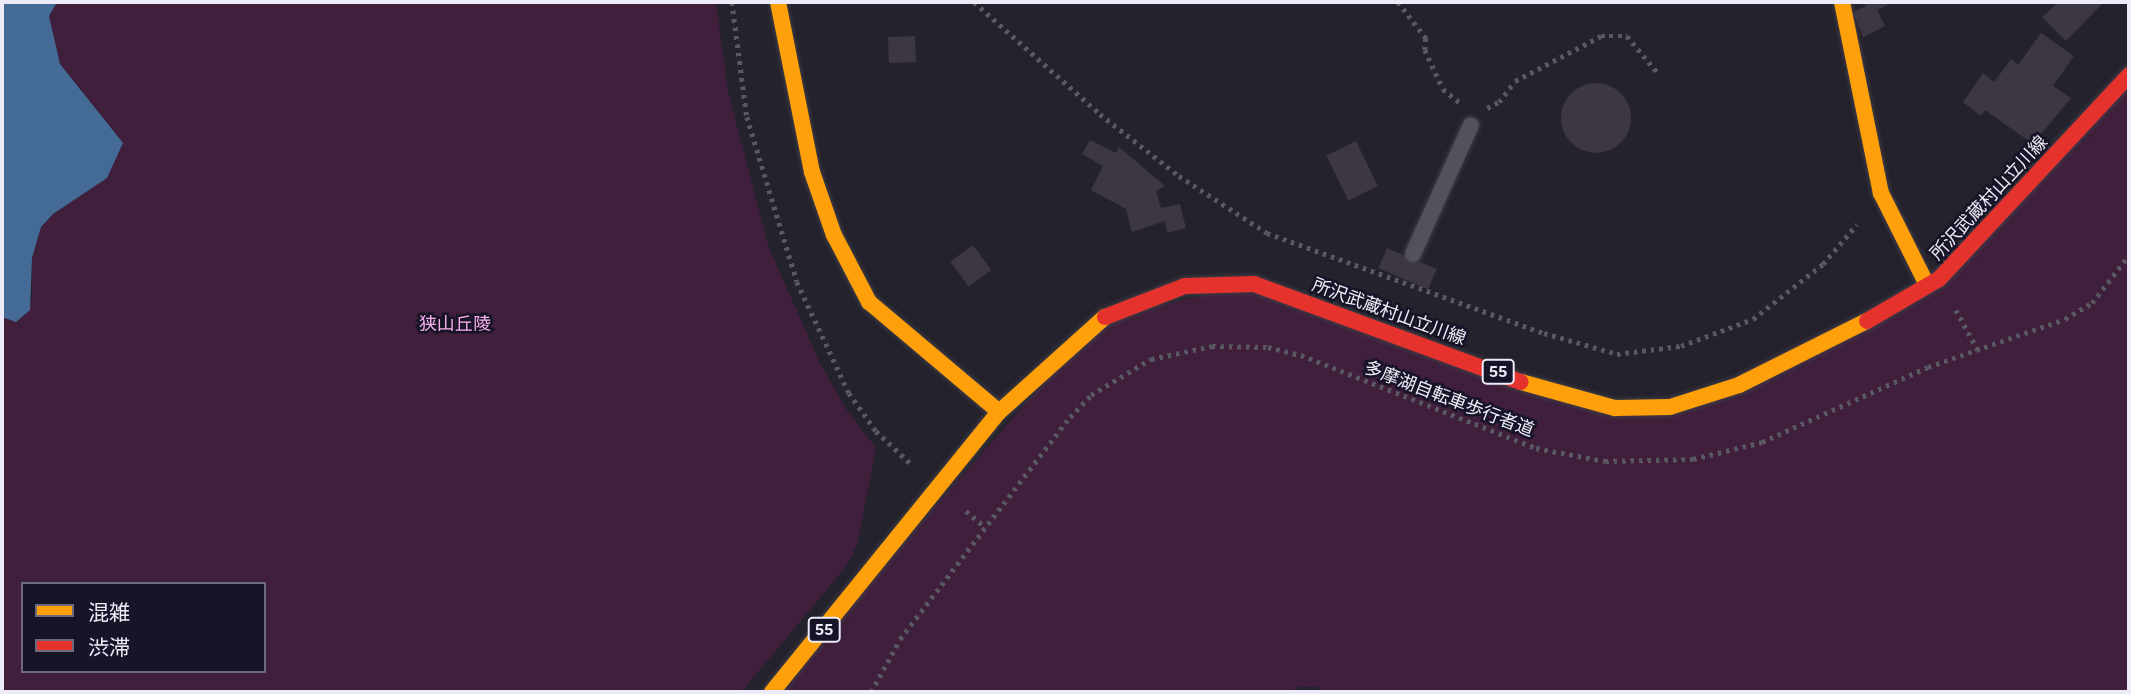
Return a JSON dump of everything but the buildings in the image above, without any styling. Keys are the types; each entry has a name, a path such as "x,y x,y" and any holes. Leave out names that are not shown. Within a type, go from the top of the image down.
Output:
{"main road":[{"path":"778,2 812,172 834,235 869,302 999,412"},
{"path":"1842,2 1881,193 1933,282"},
{"name":"所沢武蔵村山立川線","path":"772,692 999,412 1100,319 1185,286 1254,284 1563,397 1615,408 1670,407 1739,385 1840,337 1933,282 2129,75"}],"lane":[{"path":"1413,254 1476,118"}],"path":[{"path":"1398,2 1426,38 1425,50 1443,89"},
{"path":"1476,118 1499,102 1515,81 1601,36 1627,36 1657,72"},
{"name":"多摩湖自転車歩行者道","path":"871,692 900,639 1070,417 1091,396 1151,359 1212,346 1285,351 1536,448 1605,461 1660,463 1762,442 2085,307 2129,255"},
{"path":"1933,282 1978,350"}],"green space":[{"name":"狭山丘陵","path":"57,2 716,2 728,92 769,248 820,363 846,409 876,448 857,545 846,567 741,692 2,692 2,317 16,321 32,301 32,258 41,227 53,214 106,178 83,92 60,64 51,37 49,16"},
{"path":"2129,75 2129,692 1321,692 1318,687 1298,687 1293,692 772,692 1100,319 1254,284 1563,397 1670,407 1927,285"}],"water":[{"path":"2,2 57,2 49,16 60,64 123,143 107,178 53,214 41,227 32,258 30,310 16,322 2,317"}],"traffic: slow":[{"path":"778,2 812,172 834,235 869,302 999,412"},
{"path":"1842,2 1881,193 1927,285"},
{"path":"772,692 999,412 1105,317"},
{"path":"1521,382 1615,408 1670,407 1739,385 1867,321"}],"traffic: jam":[{"path":"1867,321 1939,279 2129,75"},
{"path":"1105,317 1185,286 1254,284 1521,382"}]}
